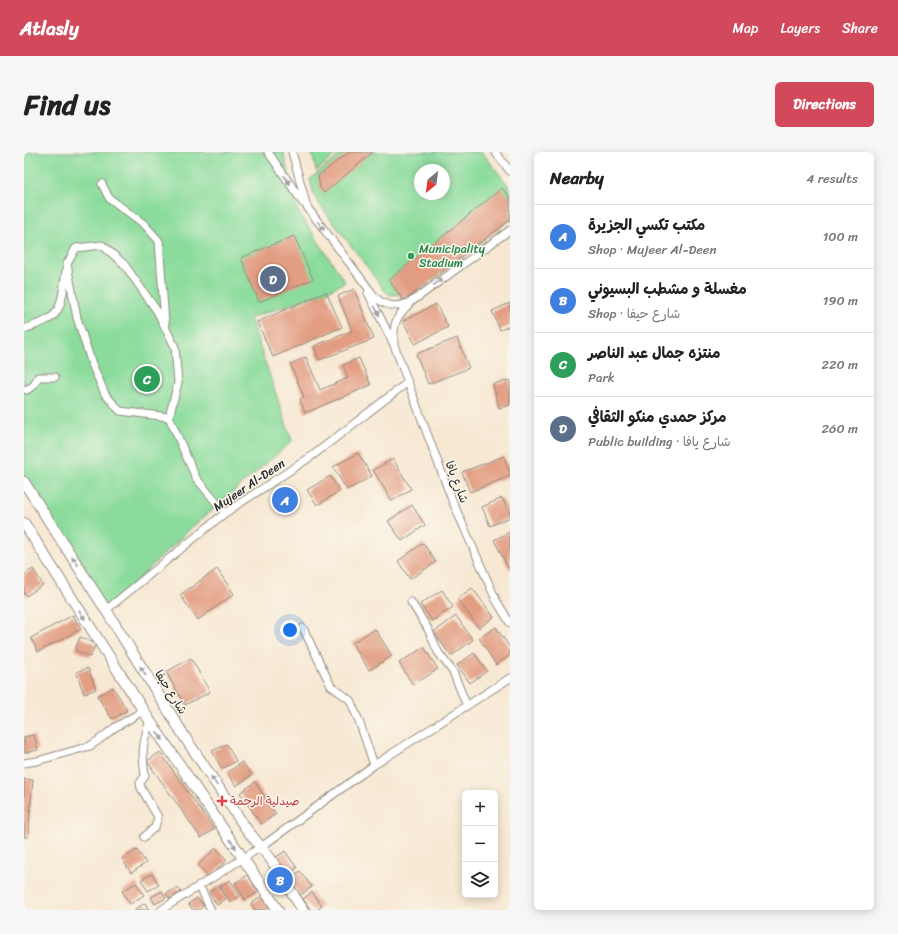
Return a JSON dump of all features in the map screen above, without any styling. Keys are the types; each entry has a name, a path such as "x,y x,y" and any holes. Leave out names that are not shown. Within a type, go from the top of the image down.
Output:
{"main road":[{"name":"شارع حيفا","path":"24,482 186,739 247,830 290,888 303,910"},
{"path":"24,523 150,722 278,910"}],"street":[{"path":"268,152 307,207 375,297 389,306 398,306 414,300"},
{"path":"292,152 307,207"},
{"path":"495,152 510,171"},
{"path":"102,184 109,198 144,224 159,241 166,328"},
{"path":"394,344 393,329 395,322 402,311 414,300 510,230"},
{"path":"24,329 42,323 56,314 61,300 67,264 76,248 102,245 124,264 157,311 176,347 178,383 169,417 196,478 225,513"},
{"path":"67,264 77,318 92,364 105,394 120,411 169,417"},
{"path":"359,277 394,344"},
{"name":"شارع يافا","path":"394,344 452,500 496,600 510,623"},
{"path":"24,389 27,390 34,385 38,377 55,377"},
{"name":"Mujeer Al-Deen","path":"106,610 225,513 312,456 408,382"},
{"path":"411,602 428,629 438,652 453,672 467,706"},
{"path":"303,628 332,686 350,700 374,765"},
{"path":"160,910 173,907 199,885 261,847 374,765 510,678"},
{"path":"24,763 37,761 90,746 114,728 143,711"},
{"path":"144,837 156,827 158,817 141,788 140,783 145,776 143,756 144,739 150,722"},
{"path":"199,885 211,910"}],"green space":[{"path":"24,152 283,152 298,211 345,282 326,292 250,318 292,441 191,528 106,610 24,476"},
{"path":"312,152 339,152 316,171"},
{"name":"Municipality Stadium","path":"344,152 482,152 510,188 510,220 404,301 399,294 390,295 386,292 317,201 310,179"}],"building":[{"path":"349,152 373,152 324,193 320,188 318,176"},
{"path":"502,188 510,198 510,220 404,301 389,280"},
{"path":"294,236 313,279 259,302 241,258"},
{"path":"354,289 374,339 319,360 314,346 352,331 338,296"},
{"path":"326,292 342,327 273,357 257,322"},
{"path":"510,303 510,326 500,330 492,311"},
{"path":"436,304 448,327 415,344 403,321"},
{"path":"457,338 469,368 428,384 416,354"},
{"path":"306,357 320,390 348,378 343,365 359,358 371,385 305,413 300,399 304,397 290,364"},
{"path":"510,380 510,405 499,408 493,384"},
{"path":"358,453 372,476 347,490 333,467"},
{"path":"504,456 510,476 470,492 462,472"},
{"path":"393,459 411,489 392,501 373,470"},
{"path":"330,476 340,491 317,505 307,490"},
{"path":"502,498 510,517 490,526 482,507"},
{"path":"412,505 425,525 402,541 388,521"},
{"path":"510,532 510,571 494,540"},
{"path":"423,543 436,562 410,579 398,561"},
{"path":"33,569 43,585 26,596 24,593 24,575"},
{"path":"217,569 234,594 198,620 180,595"},
{"path":"472,588 494,617 479,628 457,599"},
{"path":"442,590 453,607 432,621 420,604"},
{"path":"73,615 81,629 38,652 31,638"},
{"path":"456,616 473,640 451,656 434,632"},
{"path":"496,627 510,648 510,655 496,665 479,638"},
{"path":"375,629 392,656 369,670 352,643"},
{"path":"80,637 96,644 90,657 75,650"},
{"path":"424,647 438,669 413,685 399,663"},
{"path":"474,653 487,671 470,683 457,665"},
{"path":"191,658 210,692 185,705 166,672"},
{"path":"88,668 96,689 84,694 76,672"},
{"path":"113,687 127,710 112,719 97,696"},
{"path":"34,735 38,750 24,753 24,737"},
{"path":"227,744 236,761 222,769 212,751"},
{"path":"160,752 214,829 201,838 147,761"},
{"path":"242,762 252,775 236,786 227,773"},
{"path":"24,779 33,780 28,837 24,837"},
{"path":"255,782 276,814 261,824 240,793"},
{"path":"216,848 227,860 209,877 198,865"},
{"path":"137,850 146,863 131,873 122,859"},
{"path":"285,851 297,868 287,875 275,858"},
{"path":"300,871 312,887 300,895 289,879"},
{"path":"152,874 159,885 148,891 141,880"},
{"path":"248,875 258,892 245,900 235,883"},
{"path":"230,880 240,896 230,902 220,886"},
{"path":"136,883 144,895 130,904 122,891"},
{"path":"218,886 226,899 217,905 209,892"},
{"path":"177,887 181,892 170,899 166,894"},
{"path":"162,891 166,898 155,904 151,897"},
{"path":"312,892 322,906 317,910 311,910 303,899"},
{"path":"262,896 269,907 265,910 255,910 251,904"},
{"path":"197,898 204,906 199,910 193,910 188,904"},
{"path":"145,903 149,910 134,910"}],"place":[{"name":"Municipality Stadium","path":"411,256"},
{"name":"مركز حمدي منكو الثقافي","path":"273,279"},
{"name":"منتزه جمال عبد الناصر","path":"147,379"},
{"name":"مكتب تكسي الجزيرة","path":"285,500"},
{"name":"صيدلية الرحمة","path":"222,801"},
{"name":"مغسلة و مشطب البسيوني","path":"280,880"}]}
